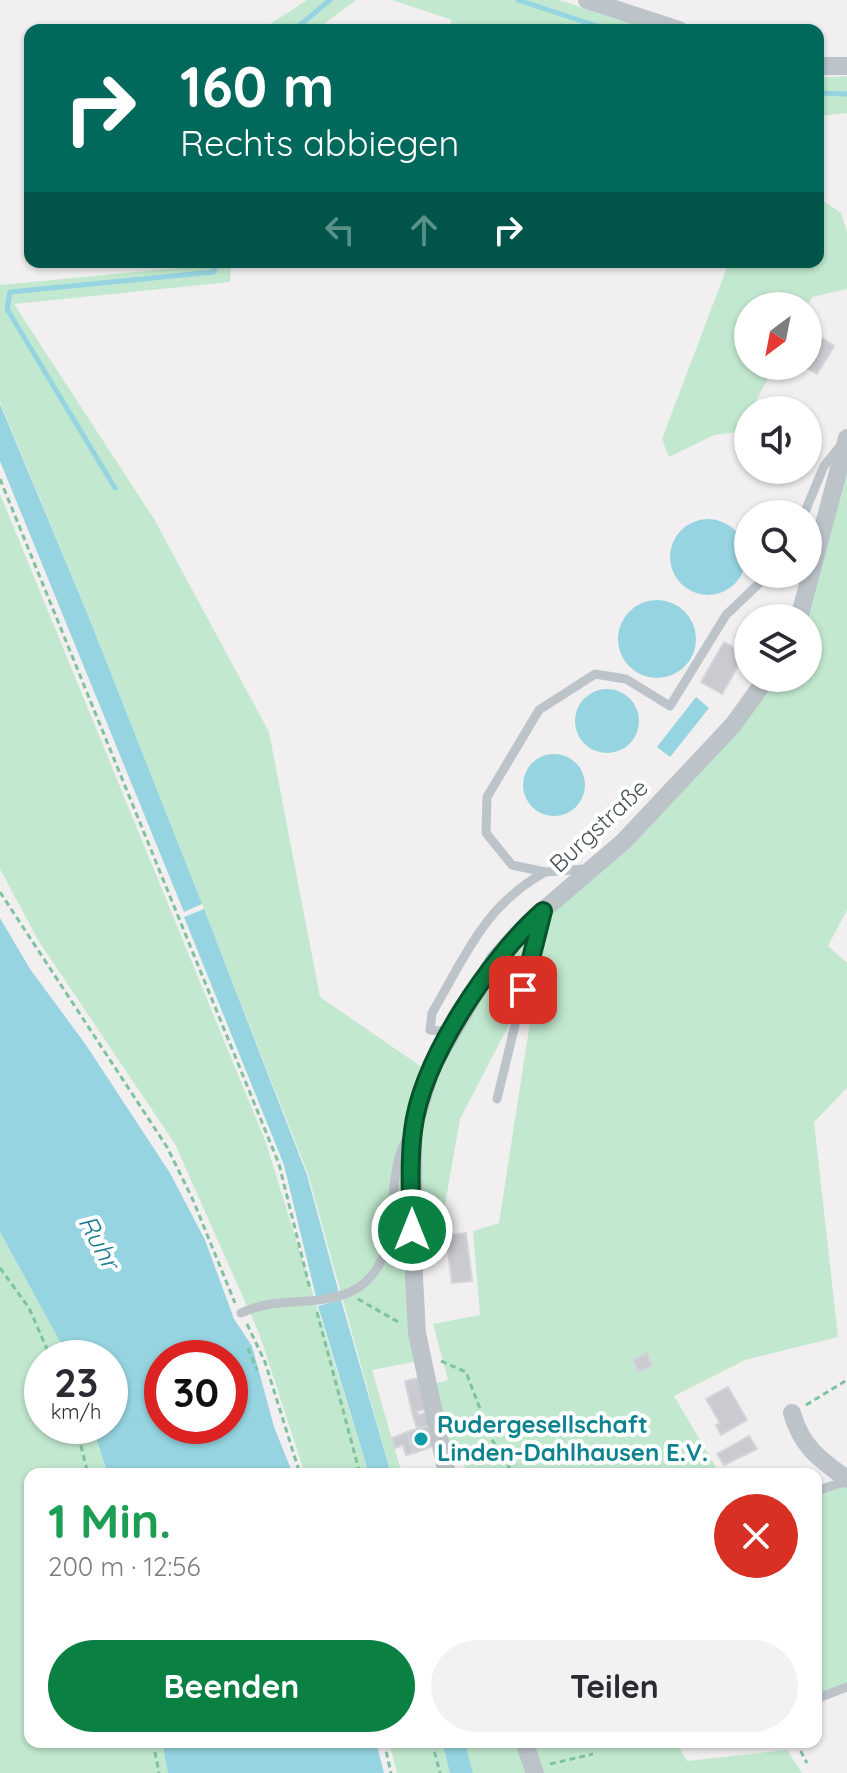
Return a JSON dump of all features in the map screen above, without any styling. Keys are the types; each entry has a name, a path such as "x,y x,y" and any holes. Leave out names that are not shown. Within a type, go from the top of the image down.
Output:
{"street":[{"path":"587,0 661,24"},
{"path":"824,66 847,66"},
{"path":"803,604 847,437"},
{"name":"Burgstraße","path":"446,1468 417,1333 412,1206 413,1129 432,1067 495,959 543,911 624,841 699,762 756,692"},
{"path":"792,1413 798,1437 810,1451 847,1480"},
{"path":"527,1748 539,1770"}],"lane":[{"path":"810,500 824,466 847,437"},
{"path":"593,867 569,873 512,865 486,833 487,797 539,710 595,674 626,679 670,706 726,615 754,588"},
{"path":"452,1032 430,1030 432,1013 495,908 517,888 545,872"},
{"path":"497,1099 543,911"},
{"path":"241,1313 270,1301 314,1302 347,1293 366,1281 382,1256 400,1156 413,1129"},
{"path":"822,1489 847,1480"},
{"path":"822,1697 847,1687"}],"path":[{"path":"0,479 279,1164 358,1468"},
{"path":"0,892 167,1147 263,1356 298,1468"},
{"path":"0,1268 29,1308 43,1340"},
{"path":"347,1293 417,1333"},
{"path":"248,1348 257,1370"},
{"path":"422,1353 466,1372 491,1438 509,1468"},
{"path":"253,1360 263,1356"},
{"path":"792,1413 847,1380"},
{"path":"80,1444 86,1468"},
{"path":"154,1748 159,1773"},
{"path":"385,1748 391,1773"},
{"path":"434,1748 440,1773"},
{"path":"799,1748 807,1763"},
{"path":"539,1770 593,1754"}],"green space":[{"path":"307,0 356,0 324,24 270,24"},
{"path":"392,0 559,0 633,24 450,24 452,20"},
{"path":"847,76 847,113 824,115 824,78"},
{"path":"825,202 841,213 847,232 847,289 822,295 822,292 734,292 734,380 767,380 759,396 734,396 734,433 714,435 669,457 662,439 727,268 824,268"},
{"path":"177,268 231,268 230,282 14,304 154,519 269,732 320,997 426,1070 484,978 761,692 822,692 822,604 812,604 816,588 822,588 822,563 847,466 847,910 828,946 847,963 847,1088 814,1122 838,1337 745,1360 674,1396 716,1468 465,1468 462,1457 451,1459 434,1384 448,1380 433,1324 480,1315 473,1231 499,1223 531,1016 514,1015 460,1119 444,1210 417,1212 418,1361 372,1370 400,1468 389,1468 308,1174 89,617 0,402 0,285"},
{"path":"0,494 266,1143 367,1468 303,1468 259,1333 175,1144 38,940 0,869"},
{"path":"0,1232 59,1340 24,1340 24,1444 98,1444 106,1468 24,1468 24,1748 163,1748 168,1773 0,1773"},
{"path":"847,1476 847,1684 822,1694 822,1484"},
{"path":"391,1748 444,1748 450,1773 397,1773"},
{"path":"467,1748 679,1748 687,1761 787,1750 802,1773 473,1773"}],"water":[{"path":"0,404 88,615 202,904 184,912 0,461"},
{"path":"716,519 734,529 734,585 716,595 693,593 672,572 672,542 693,521"},
{"path":"657,600 672,603 685,611 693,624 696,639 693,654 685,667 672,675 657,678 642,675 629,667 621,654 618,639 621,624 629,611 642,603"},
{"path":"601,689 613,689 630,698 637,709 637,733 630,744 613,753 601,753 589,748 580,739 575,727 575,715 580,703 589,694"},
{"path":"696,697 709,708 670,757 657,747"},
{"path":"548,754 560,754 576,763 583,773 583,797 576,807 560,816 548,816 528,802 523,791 523,779 537,759"},
{"path":"204,909 307,1175 339,1293 316,1297 284,1165 184,917"},
{"name":"Ruhr","path":"0,918 30,969 86,1045 170,1173 205,1240 234,1319 248,1340 252,1346 274,1427 291,1468 106,1468 98,1444 128,1444 128,1340 59,1340 0,1232"},
{"path":"341,1300 389,1468 367,1468 318,1306"},
{"path":"163,1748 378,1748 384,1773 168,1773"},
{"path":"444,1748 467,1748 473,1773 450,1773"}],"building":[{"path":"822,338 834,346 822,366"},
{"path":"724,642 734,648 734,673 722,694 701,682"},
{"path":"466,1233 472,1281 452,1283 446,1235"},
{"path":"647,1353 652,1366 638,1372 633,1360"},
{"path":"420,1378 427,1409 412,1412 405,1381"},
{"path":"728,1387 747,1420 721,1435 716,1425 720,1423 706,1399"},
{"path":"417,1411 418,1415 426,1413 430,1425 417,1429 412,1412"},
{"name":"Rudergesellschaft Linden-Dahlhausen E.V.","path":"430,1425 434,1446 414,1453 407,1432"},
{"path":"407,1432 414,1453 406,1455 403,1445 395,1448 392,1438"},
{"path":"749,1436 757,1449 724,1465 717,1454"}],"waterway":[{"path":"301,24 330,0"},
{"path":"518,0 591,24"},
{"path":"824,93 847,94"},
{"path":"115,488 7,309 10,292 214,272 214,268"}],"place":[{"name":"Rudergesellschaft Linden-Dahlhausen E.V.","path":"421,1439"}],"route":[{"path":"412,1230 413,1129 432,1067 495,959 543,911 523,990"}]}
